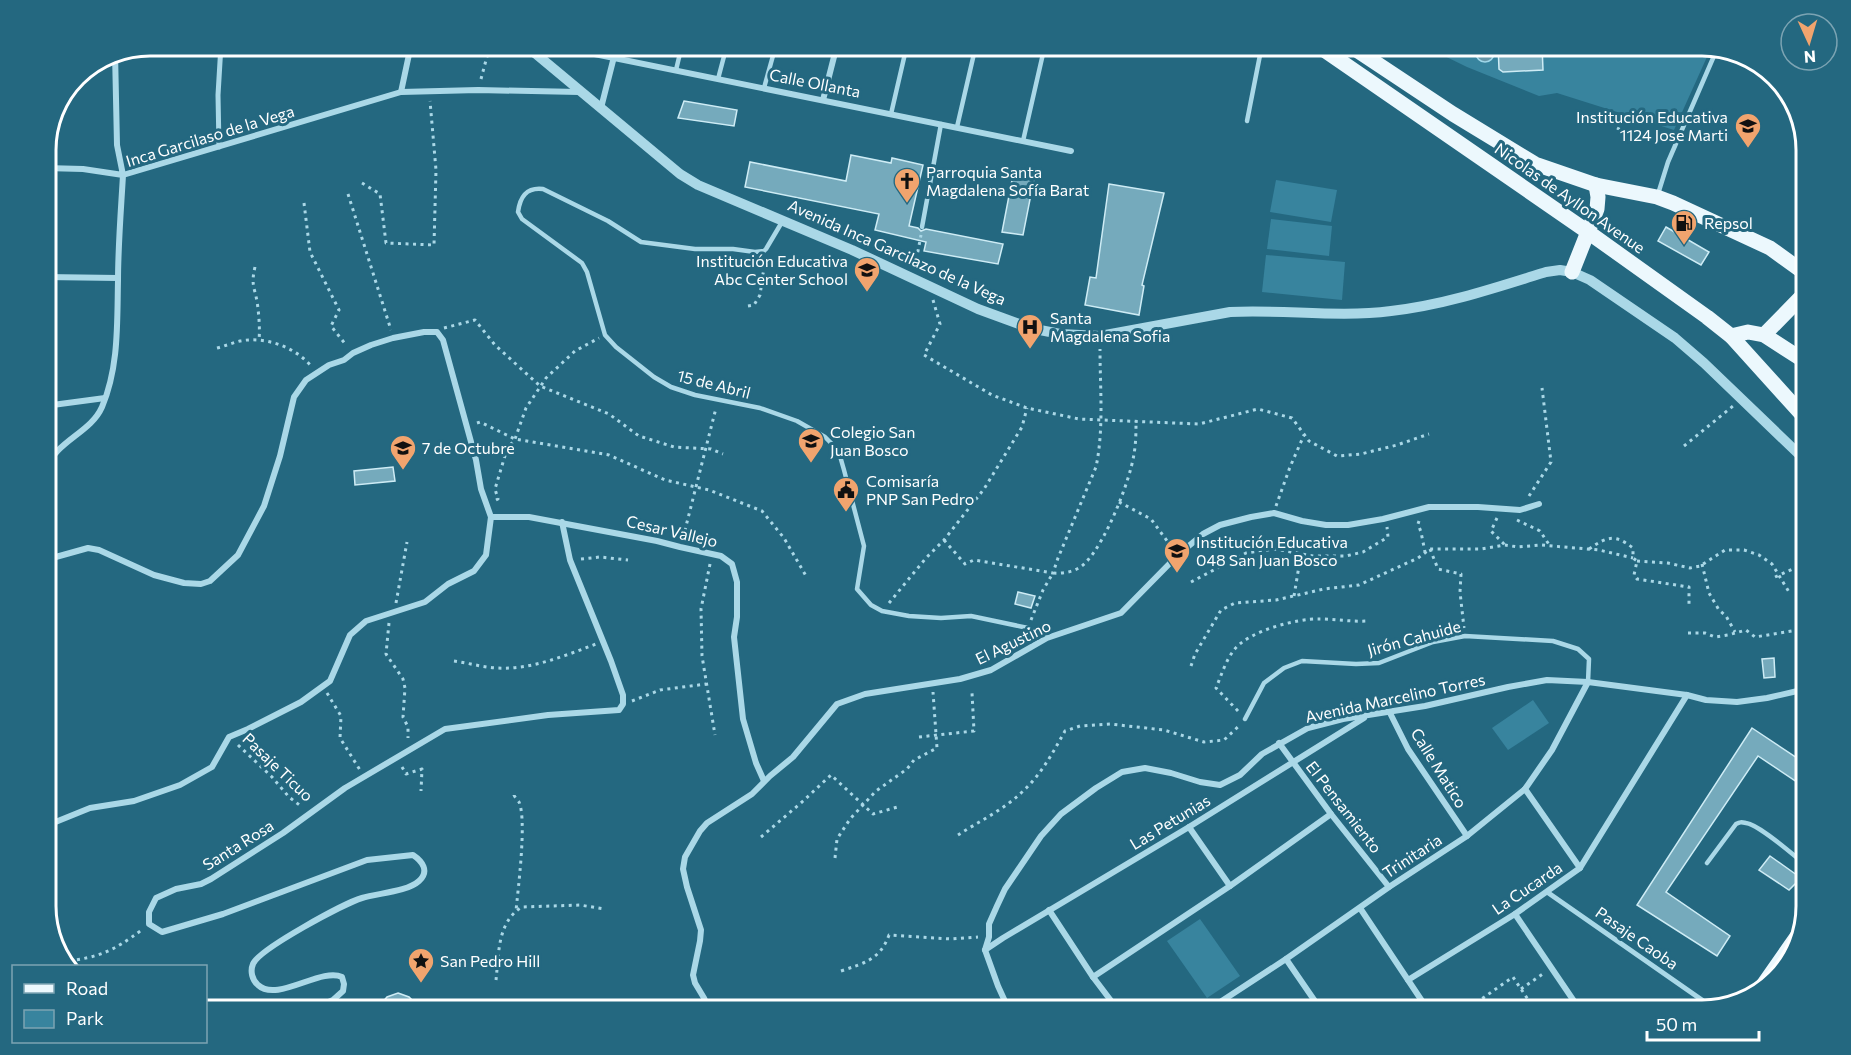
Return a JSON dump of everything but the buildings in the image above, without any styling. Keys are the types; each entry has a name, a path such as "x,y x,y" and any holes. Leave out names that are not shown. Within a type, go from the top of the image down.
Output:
{"main road":[{"name":"Nicolas de Ayllon Avenue","path":"1333,56 1588,232 1731,336"},
{"name":"Nicolas de Ayllon Avenue","path":"1366,56 1509,150 1535,164 1596,185 1657,196 1770,248 1795,266"},
{"path":"1572,272 1597,209 1599,197 1596,185"},
{"path":"1764,335 1795,303"},
{"path":"1795,355 1764,335 1748,332 1731,336 1795,407"}],"street":[{"path":"219,147 220,56"},
{"path":"401,92 409,56"},
{"name":"Avenida Inca Garcilazo de la Vega","path":"535,56 583,92 680,174 698,184 852,250 978,309 1030,328 1060,334 1100,336 1230,312 1343,314 1389,311 1437,304 1546,272 1560,270 1572,272 1590,280 1675,338 1795,451"},
{"name":"Calle Ollanta","path":"604,56 1071,150"},
{"path":"823,100 834,56"},
{"path":"601,108 614,58"},
{"path":"56,168 83,169 123,176 117,145 115,63"},
{"name":"Inca Garcilaso de la Vega","path":"56,452 94,420 105,398 116,352 123,176 401,92 478,90 583,92"},
{"path":"56,277 118,278"},
{"path":"56,557 88,548 99,550 154,574 184,583 201,584 210,581 238,555 264,506 280,456 294,398 306,380 316,371 344,360 353,353 393,338 437,332 443,340 476,460 481,489 491,517 486,555 474,571 448,584 425,602 366,621 350,635 330,681 301,702 229,737 212,767 180,785 134,801 90,808 56,822"},
{"path":"56,405 105,398"},
{"name":"El Agustino","path":"705,1000 693,975 700,930 683,869 685,857 707,823 752,794 793,757 837,704 865,694 960,680 991,670 1047,638 1121,613 1178,555 1203,534 1220,525 1274,513 1314,523 1348,525 1429,507 1500,511 1520,510 1539,504"},
{"name":"Cesar Vallejo","path":"491,517 529,517 562,522 721,556 732,564 737,582 737,617 734,637 743,719 756,763 764,781"},
{"path":"562,522 570,560 623,695 623,704"},
{"name":"Avenida Marcelino Torres","path":"985,950 989,936 989,924 1005,889 1041,836 1061,814 1122,772 1145,768 1221,785 1240,775 1262,754 1278,743 1308,728 1547,680 1588,682 1687,695 1706,700 1737,702 1796,691"},
{"name":"Trinitaria","path":"1227,1000 1389,887 1467,836 1525,789 1552,750 1588,682"},
{"name":"La Cucarda","path":"1408,980 1515,914 1580,868 1687,695"},
{"name":"Santa Rosa","path":"149,924 149,912 156,898 211,879 365,777 446,729 548,715 619,710 623,704"},
{"name":"Calle Matico","path":"1390,713 1408,749 1467,836"},
{"name":"Las Petunias","path":"985,950 1367,716"},
{"name":"El Pensamiento","path":"1278,743 1389,887"},
{"path":"1525,789 1580,868"},
{"path":"1093,977 1230,886 1331,814"},
{"path":"1189,827 1230,886"},
{"path":"149,924 162,932 224,914 367,860 413,855 423,862 424,873 419,881 395,891 361,898 287,937 259,956 253,963 251,972 258,986 266,989 287,988 331,975 342,977 343,991 333,1000"},
{"name":"Pasaje Caoba","path":"1547,891 1702,1000"},
{"path":"1360,908 1421,1000"},
{"path":"1049,910 1110,1000"},
{"path":"1515,914 1573,1000"},
{"path":"985,950 1004,1000"},
{"path":"1286,959 1314,1000"}],"lane":[{"path":"676,70 679,56"},
{"path":"718,79 724,56"},
{"path":"764,88 773,56"},
{"path":"891,114 905,56"},
{"path":"957,127 973,56"},
{"path":"1023,141 1043,56"},
{"path":"1247,121 1260,56"},
{"path":"1657,196 1668,162 1714,56"},
{"path":"922,227 940,124"},
{"name":"15 de Abril","path":"766,249 755,252 734,249 695,249 641,242 608,221 543,189 535,188 522,196 518,212 522,219 582,263 587,272 606,334 616,347 654,377 671,387 718,400 760,408 797,421 825,437 834,446 840,456 864,546 857,589 871,605 882,611"},
{"path":"766,249 783,222"},
{"path":"882,611 941,618 971,616 1028,628 1047,638"},
{"name":"Jirón Cahuide","path":"1245,719 1264,683 1284,668 1302,661 1379,663 1433,642 1465,636 1553,641 1578,649 1588,659 1588,682"},
{"path":"1707,864 1736,824 1741,822 1757,828 1796,857"}],"path":[{"path":"478,90 486,56"},
{"path":"362,183 380,194 386,243 434,245 436,170 429,91"},
{"path":"1617,128 1638,138"},
{"path":"348,194 393,338"},
{"path":"304,203 310,252 339,310 332,326 353,353"},
{"path":"913,280 922,227"},
{"path":"748,306 754,305 760,295 766,249"},
{"path":"255,267 252,281 260,322 259,341"},
{"path":"929,287 940,324 924,355 992,396 1027,408 1079,419 1199,424 1258,409 1292,418 1309,441 1337,456 1361,454 1429,434"},
{"path":"437,332 446,326 475,320 495,345 540,386 609,414 639,436 674,447 704,449 723,454"},
{"path":"487,506 498,499 495,489 507,449 515,439 526,408 540,386 575,351 606,334"},
{"path":"1028,628 1096,467 1099,453 1100,336"},
{"path":"217,348 242,341 259,341 286,347 306,360 316,371"},
{"path":"1520,510 1551,462 1542,388"},
{"path":"1684,447 1741,399"},
{"path":"680,547 718,400"},
{"path":"882,611 944,540 984,489 1022,427 1027,408"},
{"path":"944,540 965,564 974,560 1064,574 1079,568 1087,562 1102,537 1127,482 1134,454 1136,421"},
{"path":"466,424 480,422 515,439 609,454 665,480 709,490 762,512 784,538 806,576"},
{"path":"1274,513 1304,435"},
{"path":"1119,502 1151,519 1178,555"},
{"path":"1500,511 1491,531 1505,545"},
{"path":"1489,513 1500,511 1540,531 1550,546"},
{"path":"1422,516 1418,524 1425,553"},
{"path":"1191,582 1246,553 1275,549 1313,556 1346,556 1362,552 1388,537"},
{"path":"1589,549 1604,538 1614,537 1634,548 1634,575 1637,579 1689,587 1689,608"},
{"path":"407,542 395,612 390,620 386,654 403,679 405,688 403,717 408,727 408,751"},
{"path":"1191,666 1195,654 1221,610 1235,603 1276,600 1324,589 1359,585 1418,558 1430,549 1481,549 1505,545 1550,546 1589,549 1635,560 1690,568 1702,564 1725,550 1744,550 1759,555 1772,564 1789,592"},
{"path":"1430,549 1438,569 1461,574 1460,592 1465,636"},
{"path":"712,554 701,609 702,656 715,735"},
{"path":"1294,596 1301,554"},
{"path":"570,560 600,557 628,560"},
{"path":"1702,564 1709,593 1735,632"},
{"path":"1774,577 1796,568"},
{"path":"958,835 1020,794 1052,756 1065,731 1080,726 1110,724 1164,730 1204,742 1224,740 1245,719 1216,688 1233,651 1245,639 1254,634 1318,618 1353,622 1367,621"},
{"path":"1688,633 1705,633 1715,637 1728,636 1746,630 1755,637 1792,631"},
{"path":"454,661 496,668 518,667 552,661 603,641"},
{"path":"623,704 660,690 706,684"},
{"path":"834,858 837,839 850,819 876,791 907,769 914,760 937,748 933,684"},
{"path":"323,687 341,716 340,738 365,777"},
{"path":"919,737 974,731 972,693"},
{"name":"Pasaje Ticuo","path":"229,737 290,797 311,814"},
{"path":"397,757 406,774 422,769 421,791"},
{"path":"761,837 831,775 873,814 901,806"},
{"path":"513,795 519,802 522,813 521,860 516,911"},
{"path":"496,980 501,938 505,925 522,907 580,905 604,909"},
{"path":"73,961 107,953 149,924"},
{"path":"841,971 863,964 878,955 889,935 951,939 989,936"},
{"path":"1521,988 1551,968"},
{"path":"1480,1000 1513,977 1528,1000"}],"green space":[{"path":"1444,56 1707,56 1674,130 1557,93 1539,96"},
{"path":"1276,180 1337,190 1331,222 1270,212"},
{"path":"1271,219 1332,226 1329,256 1267,249"},
{"path":"1266,255 1345,262 1342,300 1262,292"},
{"path":"1533,700 1549,723 1508,750 1492,728"},
{"path":"1200,919 1240,976 1207,998 1167,941"}],"shaded area":[{"path":"1494,56 1489,62 1481,62 1476,57"}],"place":[{"name":"Institución Educativa 1124 Jose Marti","path":"1748,149"},
{"name":"Parroquia Santa Magdalena Sofía Barat","path":"907,204"},
{"name":"Repsol","path":"1684,246"},
{"name":"Institución Educativa Abc Center School","path":"867,293"},
{"name":"Santa Magdalena Sofia","path":"1030,350"},
{"name":"Colegio San Juan Bosco","path":"811,464"},
{"name":"7 de Octubre","path":"403,471"},
{"name":"Comisaría PNP San Pedro","path":"846,513"},
{"name":"Institución Educativa 048 San Juan Bosco","path":"1177,574"},
{"name":"San Pedro Hill","path":"421,984"}]}
